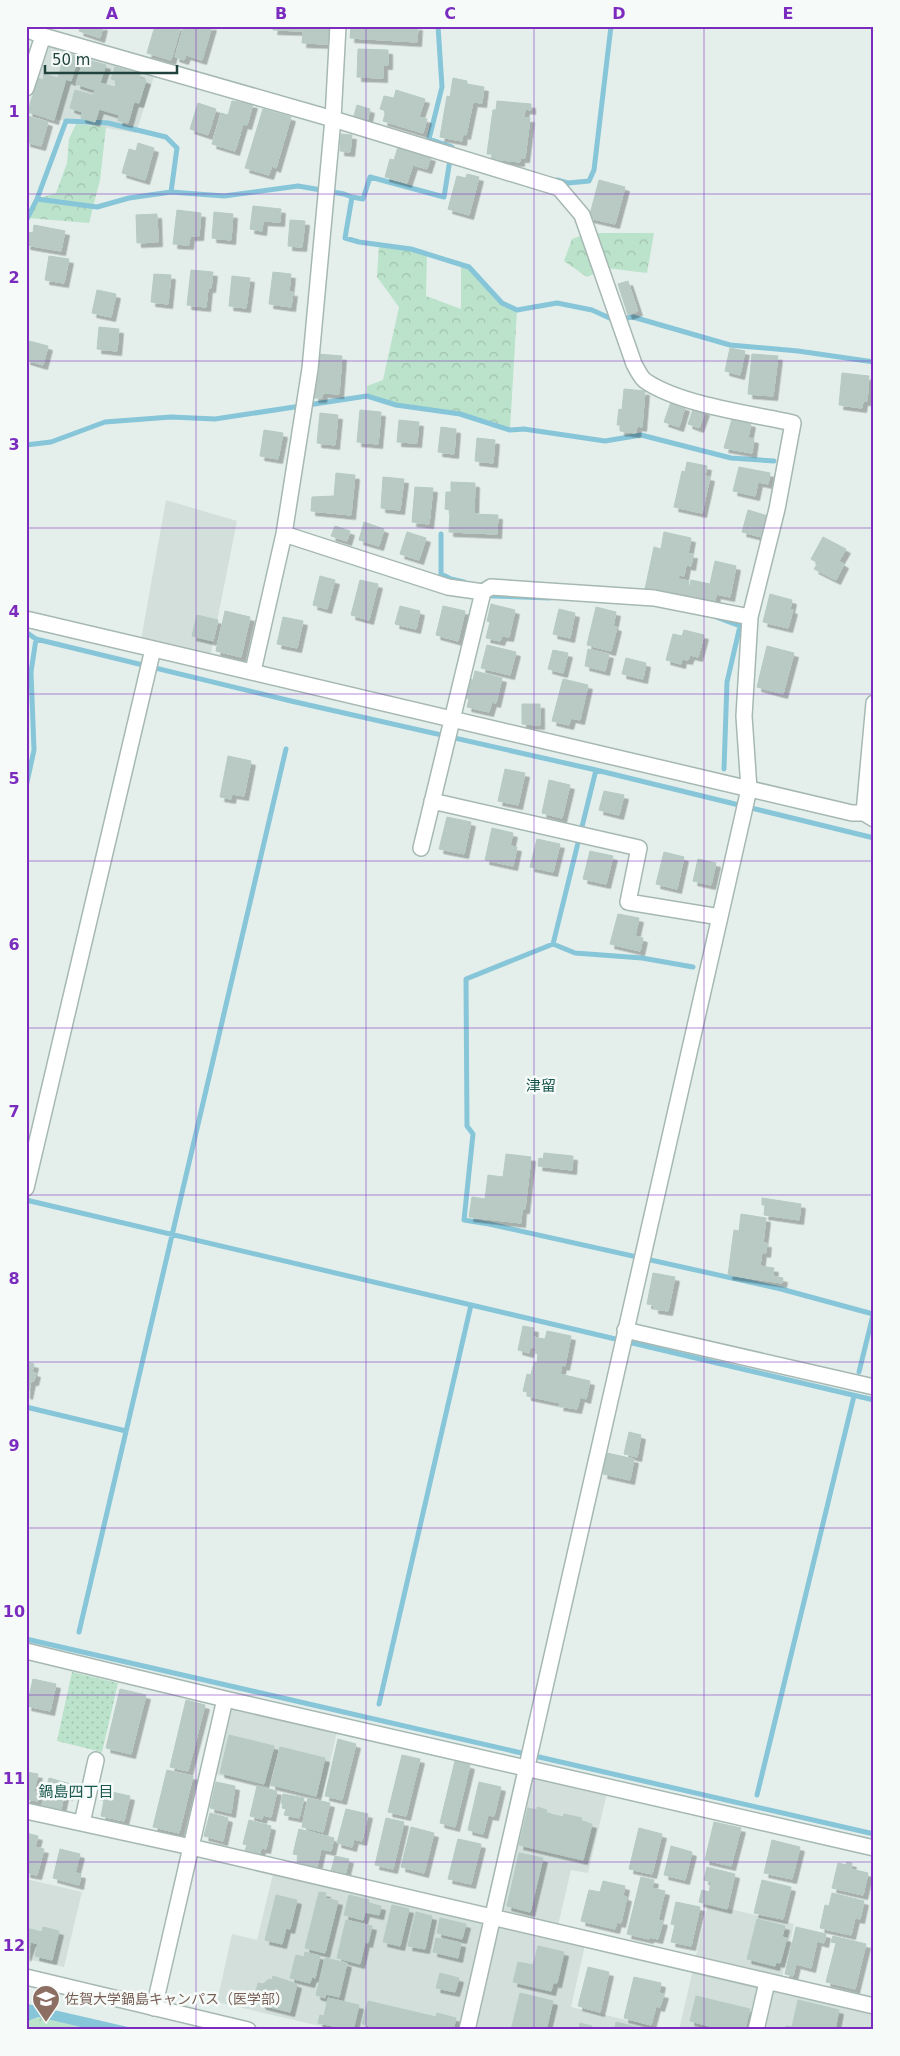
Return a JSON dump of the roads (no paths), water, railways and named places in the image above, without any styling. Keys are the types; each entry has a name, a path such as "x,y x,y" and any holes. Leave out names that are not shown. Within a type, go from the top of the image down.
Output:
{"street":[{"path":"253,671 284,534 304,404 333,119 338,26"},
{"path":"26,29 43,36 333,119 559,188 582,215 634,364 645,381 692,401 793,423 777,509 750,617 744,716 749,789 641,1258 530,1760 467,2030"},
{"path":"26,88 43,36"},
{"path":"284,534 448,587 654,598 750,617"},
{"path":"421,848 445,744 487,590"},
{"path":"26,619 253,671 451,722 869,816 874,703"},
{"path":"26,1188 153,649"},
{"path":"432,801 639,848 628,902 720,917"},
{"path":"623,1338 874,1387"},
{"path":"26,1650 225,1699 530,1760 874,1848"},
{"path":"154,2008 225,1699"},
{"path":"82,1823 96,1760"},
{"path":"26,1811 191,1847 874,2006"},
{"path":"26,1977 248,2030"},
{"path":"756,2030 767,1982"}],"water":[{"path":"26,2004 141,2030 93,2030 38,2017 28,2021 26,2026"}],"waterway":[{"path":"352,197 363,199 370,177 444,197 452,147 429,139 442,87 438,26"},
{"path":"557,180 568,183 589,181 594,170 611,26"},
{"path":"37,199 66,121 108,123 166,137 177,148 171,192"},
{"path":"26,221 37,199 97,207 129,198 171,192 224,196 298,186 352,197 345,238 359,242 411,249 469,267 502,303 517,310 557,303 592,310 614,320 633,317 730,345 798,351 874,362"},
{"path":"26,445 51,442 105,422 171,417 215,419 367,396 396,405 460,414 510,430 524,429 605,441 641,435 731,458 774,461"},
{"path":"441,534 441,574 464,582"},
{"path":"487,591 492,596 550,598"},
{"path":"716,617 740,626 727,682 724,769"},
{"path":"26,632 36,639 291,701 596,770 874,838"},
{"path":"26,787 34,750 31,672 36,639"},
{"path":"79,1632 286,749"},
{"path":"596,770 553,944 466,979 467,1126 473,1134 464,1220 781,1289 873,1314"},
{"path":"553,944 575,953 642,958 693,967"},
{"path":"26,1200 874,1400"},
{"path":"379,1704 471,1305"},
{"path":"859,1372 874,1311"},
{"path":"757,1795 854,1396"},
{"path":"26,1407 126,1431"},
{"path":"26,1639 874,1834"}],"place":[{"name":"佐賀大学鍋島キャンパス（医学部）","path":"46,2023"}],"district":[{"name":"津留","path":"541,1086"},
{"name":"鍋島四丁目","path":"76,1792"}]}
